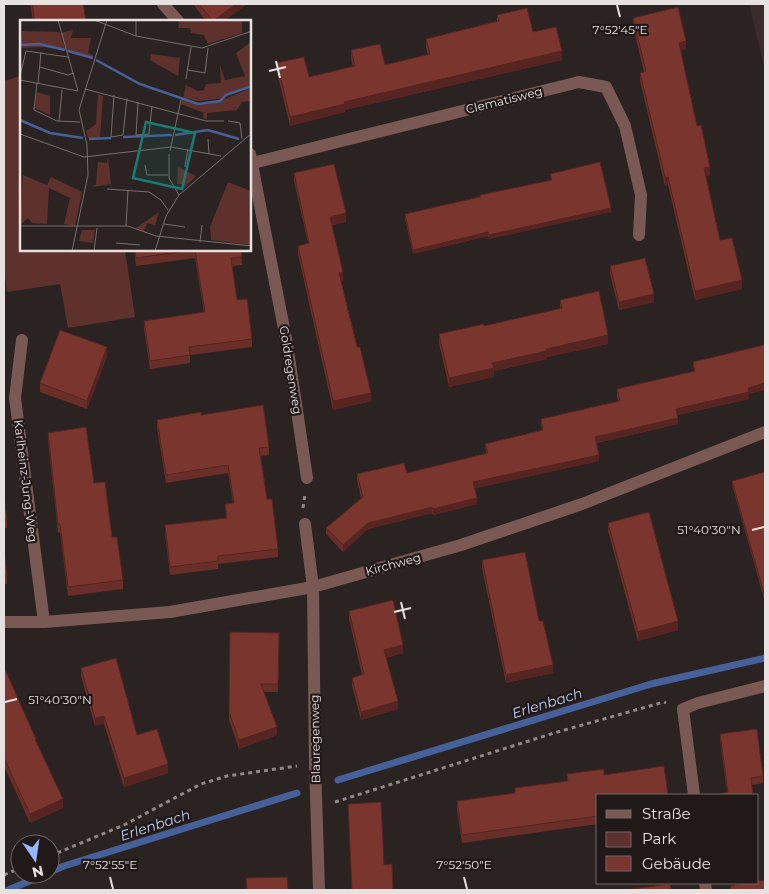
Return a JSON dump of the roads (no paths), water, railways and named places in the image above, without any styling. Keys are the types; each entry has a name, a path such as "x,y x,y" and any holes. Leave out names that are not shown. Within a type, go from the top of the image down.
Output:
{"street":[{"path":"163,4 177,20"},
{"name":"Clematisweg","path":"251,158 579,82 606,87 624,126 641,195 639,235"},
{"name":"Goldregenweg","path":"251,158 287,344 307,478"},
{"name":"Karlheinz-Jung-Weg","path":"22,340 15,398 44,622"},
{"name":"Kirchweg","path":"4,622 44,622 170,612 312,587 461,545 554,514 765,432"},
{"path":"305,524 312,587"},
{"name":"Blauregenweg","path":"312,587 319,890"},
{"path":"694,794 683,709 698,703 765,686"}],"waterway":[{"name":"Erlenbach","path":"338,780 651,684 765,658"},
{"name":"Erlenbach","path":"60,868 297,793"},
{"name":"Erlenbach","path":"8,890 22,884"}]}
